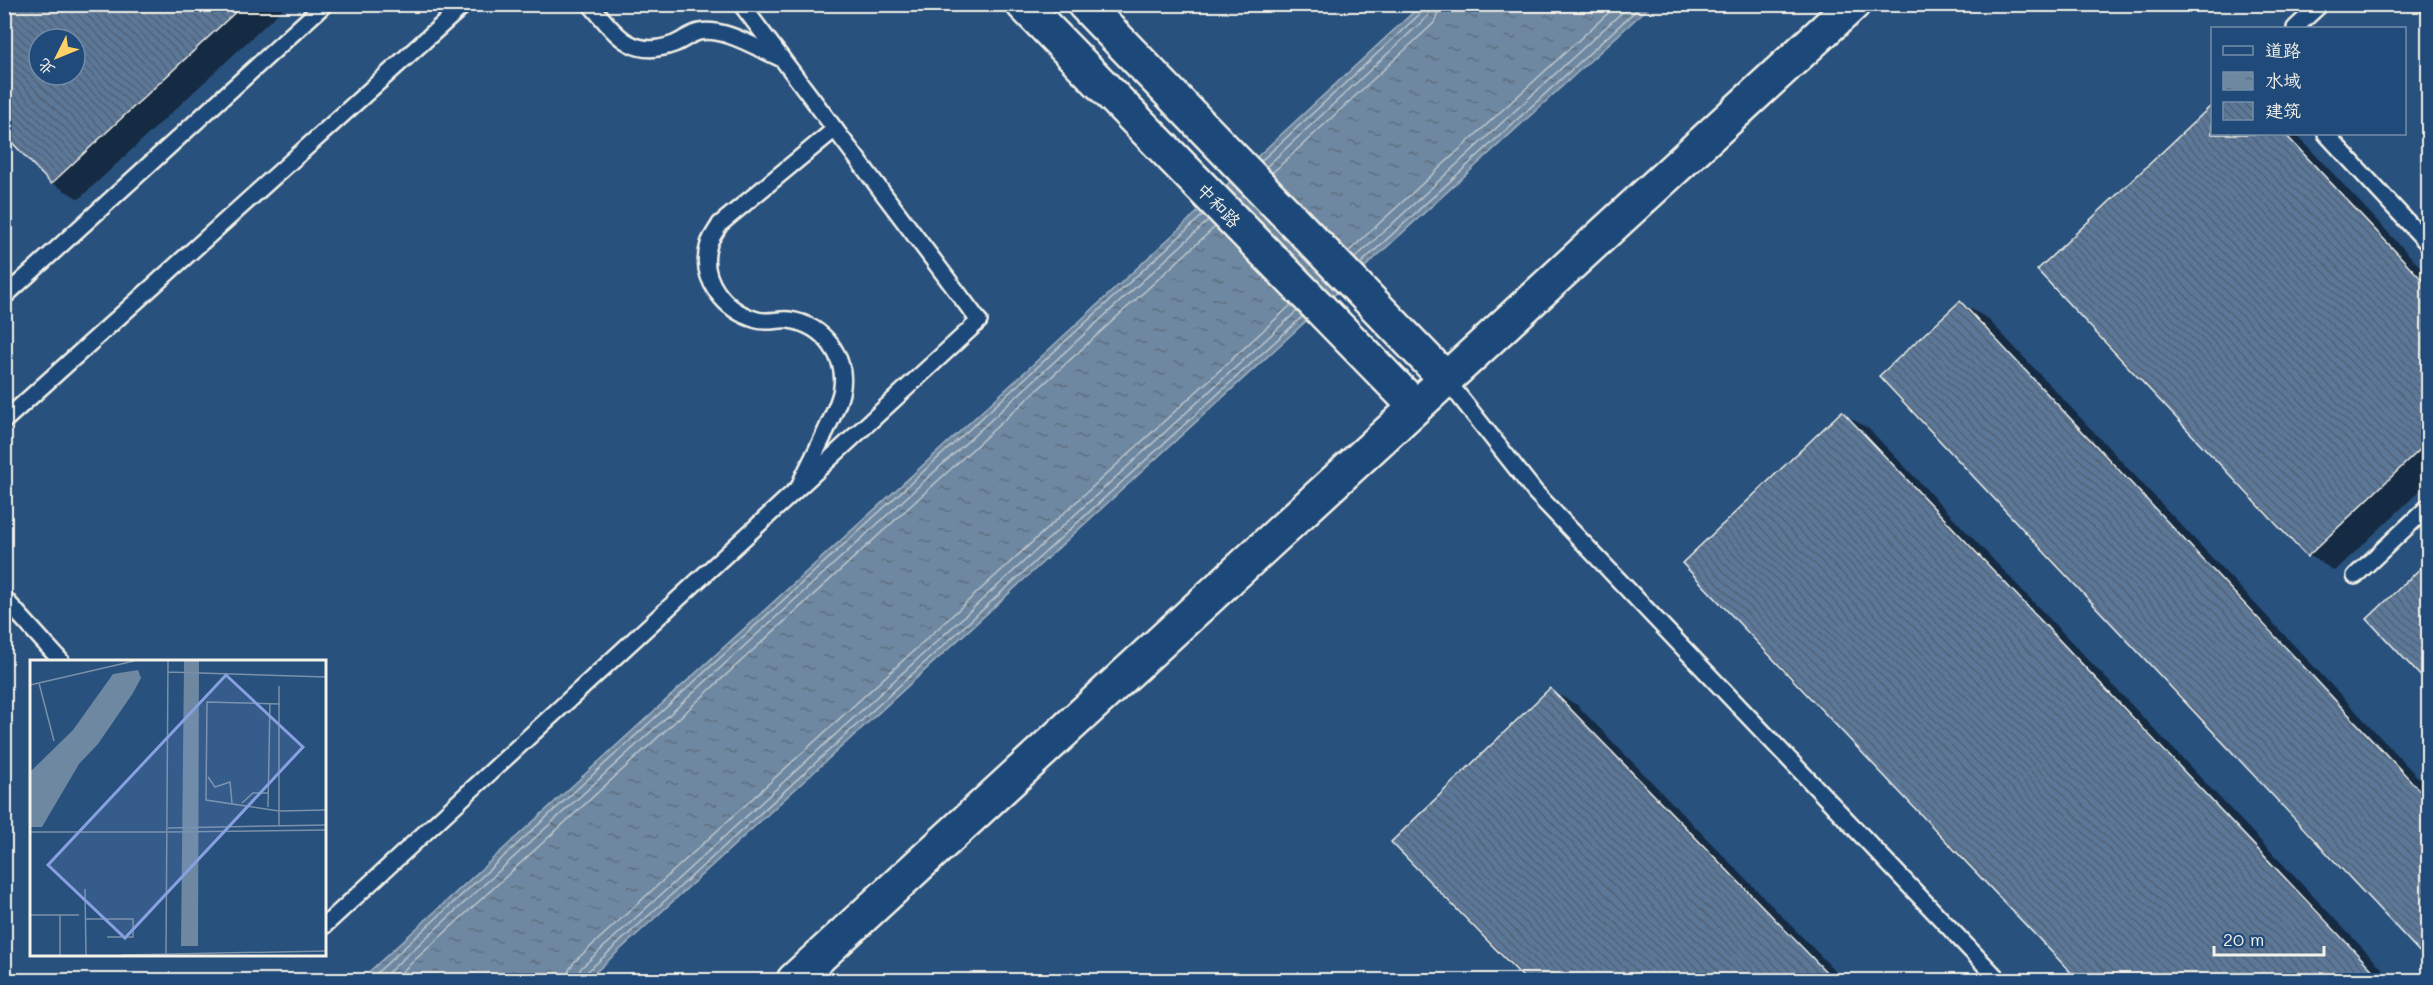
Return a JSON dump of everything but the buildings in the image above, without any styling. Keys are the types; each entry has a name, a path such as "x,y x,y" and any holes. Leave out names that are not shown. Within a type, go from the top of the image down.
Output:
{"main road":[{"name":"中和路","path":"1023,4 1415,406"},
{"path":"1084,4 1445,378"},
{"path":"794,981 1853,4"}],"lane":[{"path":"4,297 325,4"},
{"path":"4,421 465,4"},
{"path":"590,4 616,35 632,47 651,50 672,44 698,32 719,32 782,59"},
{"path":"326,924 979,321 741,4"},
{"path":"2296,27 2320,4"},
{"path":"799,487 841,393 841,368 832,345 812,328 789,320 759,321 735,312 717,293 706,269 709,244 720,224 835,129"},
{"path":"2327,135 2428,244"},
{"path":"1445,378 1535,492 1999,981"},
{"path":"2355,576 2428,507"},
{"path":"4,598 60,660"}],"water":[{"path":"1421,5 1651,5 587,980 360,980 1015,381"}]}
